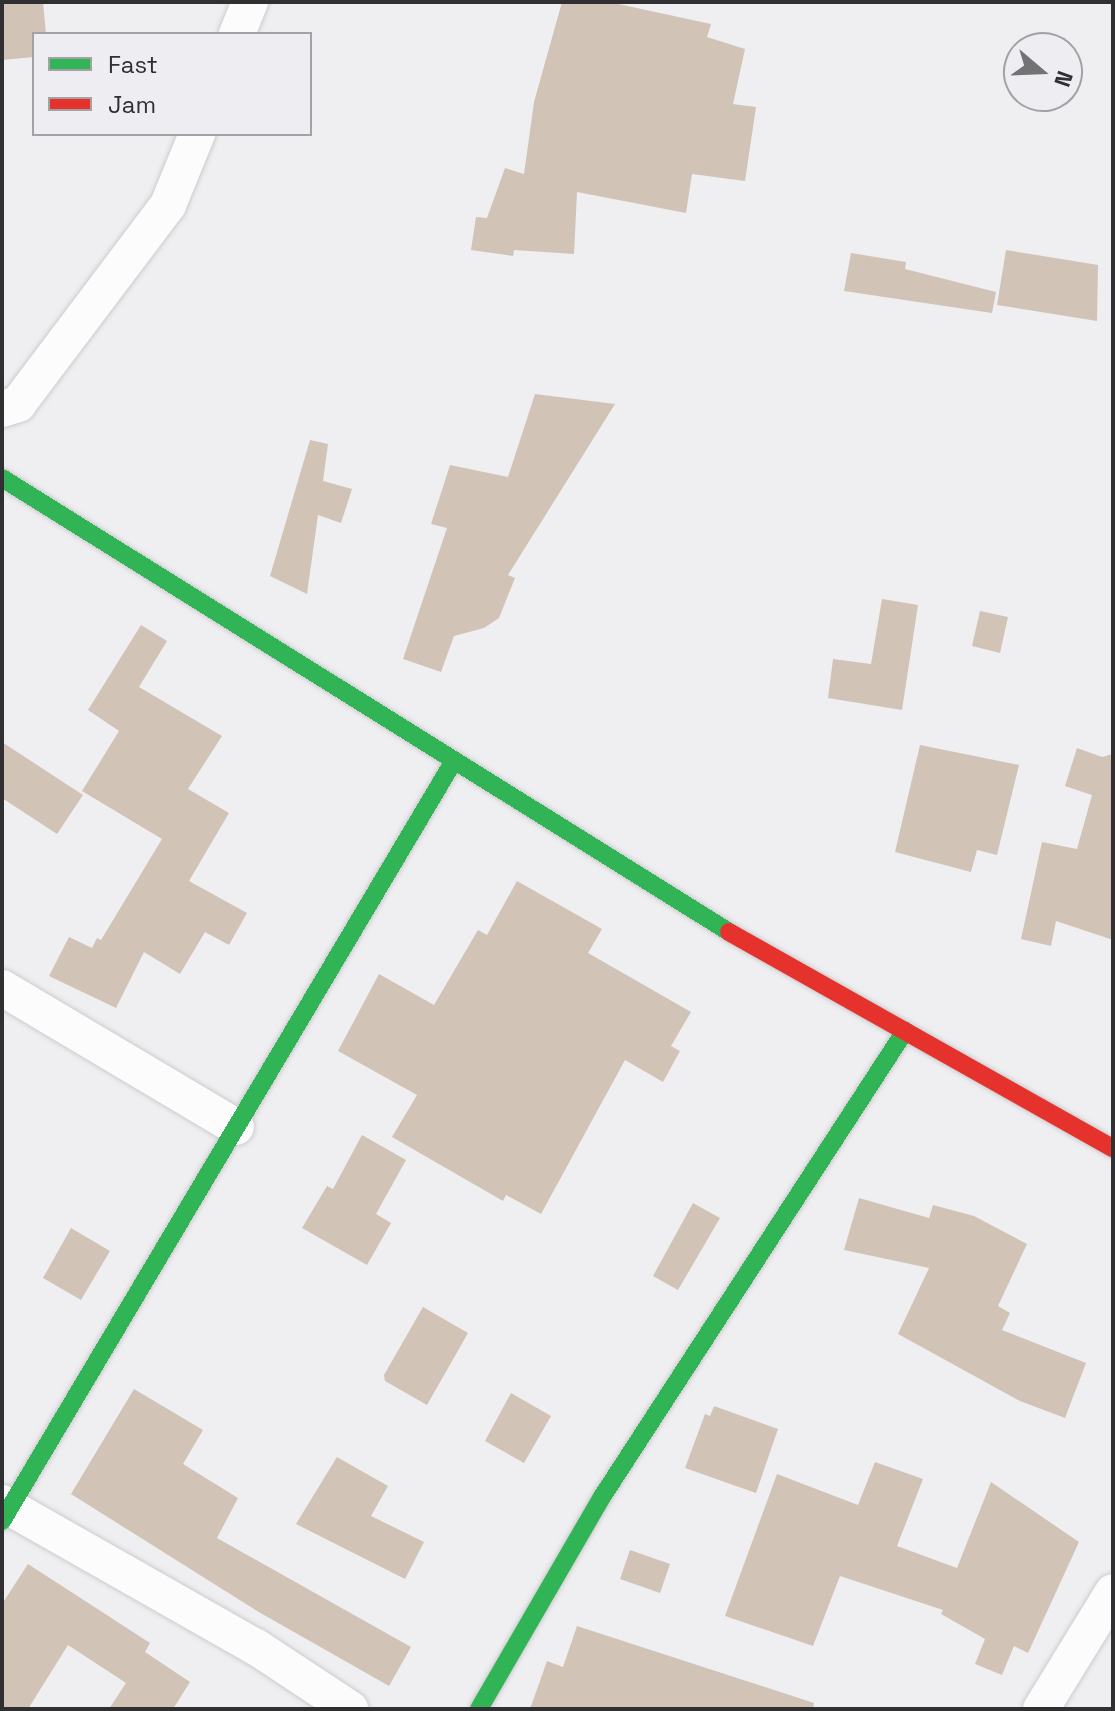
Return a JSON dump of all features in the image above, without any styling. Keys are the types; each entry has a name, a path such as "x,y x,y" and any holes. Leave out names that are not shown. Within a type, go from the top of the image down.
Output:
{"street":[{"path":"238,32 250,2"},
{"path":"2,409 18,404 168,205 196,136"},
{"path":"2,478 452,764 733,935 1113,1148"},
{"path":"350,1709 256,1647 5,1510 452,764"},
{"path":"2,988 236,1127"},
{"path":"479,1709 602,1497 905,1031"},
{"path":"1041,1709 1113,1592"}],"building":[{"path":"2,2 43,2 46,32 32,32 32,57 2,60"},
{"path":"562,2 609,2 711,24 707,37 745,49 733,104 756,107 745,181 692,174 686,213 577,192 574,254 514,250 513,256 471,250 476,217 487,218 505,168 524,174 534,102"},
{"path":"1006,250 1098,265 1097,321 997,305"},
{"path":"851,253 906,262 905,269 996,292 992,313 844,291"},
{"path":"535,394 615,404 508,575 515,578 499,618 484,628 454,636 441,672 403,659 447,528 431,524 450,465 508,477"},
{"path":"310,440 328,444 323,481 352,489 341,523 318,515 307,594 270,576"},
{"path":"882,599 918,605 902,710 828,698 833,659 871,664"},
{"path":"980,611 1008,617 1000,653 972,646"},
{"path":"141,625 167,641 139,687 222,736 188,789 229,813 189,881 247,913 229,945 205,932 180,974 144,952 116,1008 49,976 69,937 92,948 97,938 101,940 162,839 82,791 119,731 88,710"},
{"path":"2,742 83,795 57,834 2,798"},
{"path":"920,745 1019,765 997,855 977,850 971,872 895,852"},
{"path":"1077,748 1102,757 1113,754 1113,940 1056,921 1051,946 1021,939 1042,842 1077,849 1092,795 1065,786"},
{"path":"517,881 602,929 588,953 691,1012 671,1046 680,1051 663,1082 625,1060 541,1214 506,1195 503,1201 392,1137 417,1095 338,1051 379,974 434,1005 478,930 487,935"},
{"path":"362,1135 406,1160 376,1214 391,1223 367,1265 302,1228 327,1186 333,1189"},
{"path":"859,1198 929,1218 933,1205 974,1216 1027,1244 998,1306 1010,1313 1002,1330 1086,1363 1065,1418 1020,1401 898,1334 929,1268 844,1250"},
{"path":"693,1203 720,1218 678,1290 653,1276"},
{"path":"71,1228 110,1251 81,1300 43,1278"},
{"path":"423,1307 468,1333 427,1405 385,1381 384,1375"},
{"path":"134,1389 203,1430 183,1464 238,1498 217,1538 411,1647 389,1686 257,1611 71,1494"},
{"path":"511,1393 551,1416 524,1463 485,1441"},
{"path":"714,1406 778,1429 756,1493 685,1468 705,1414 710,1416"},
{"path":"337,1457 388,1486 371,1516 424,1542 405,1579 296,1524"},
{"path":"875,1462 923,1479 897,1546 957,1568 991,1482 1079,1542 1028,1653 1014,1646 1002,1675 975,1664 985,1639 941,1614 943,1610 840,1576 813,1646 725,1616 777,1474 858,1505"},
{"path":"630,1550 670,1564 660,1593 620,1579"},
{"path":"28,1564 150,1643 145,1652 190,1682 173,1709 109,1709 126,1683 68,1645 28,1709 2,1709 2,1604"},
{"path":"577,1626 814,1703 813,1709 530,1709 547,1661 563,1667"}],"traffic: fast":[{"path":"2,478 729,932"},
{"path":"2,1521 452,764"},
{"path":"479,1709 602,1497 905,1031"}],"traffic: jam":[{"path":"729,932 1113,1148"}]}
